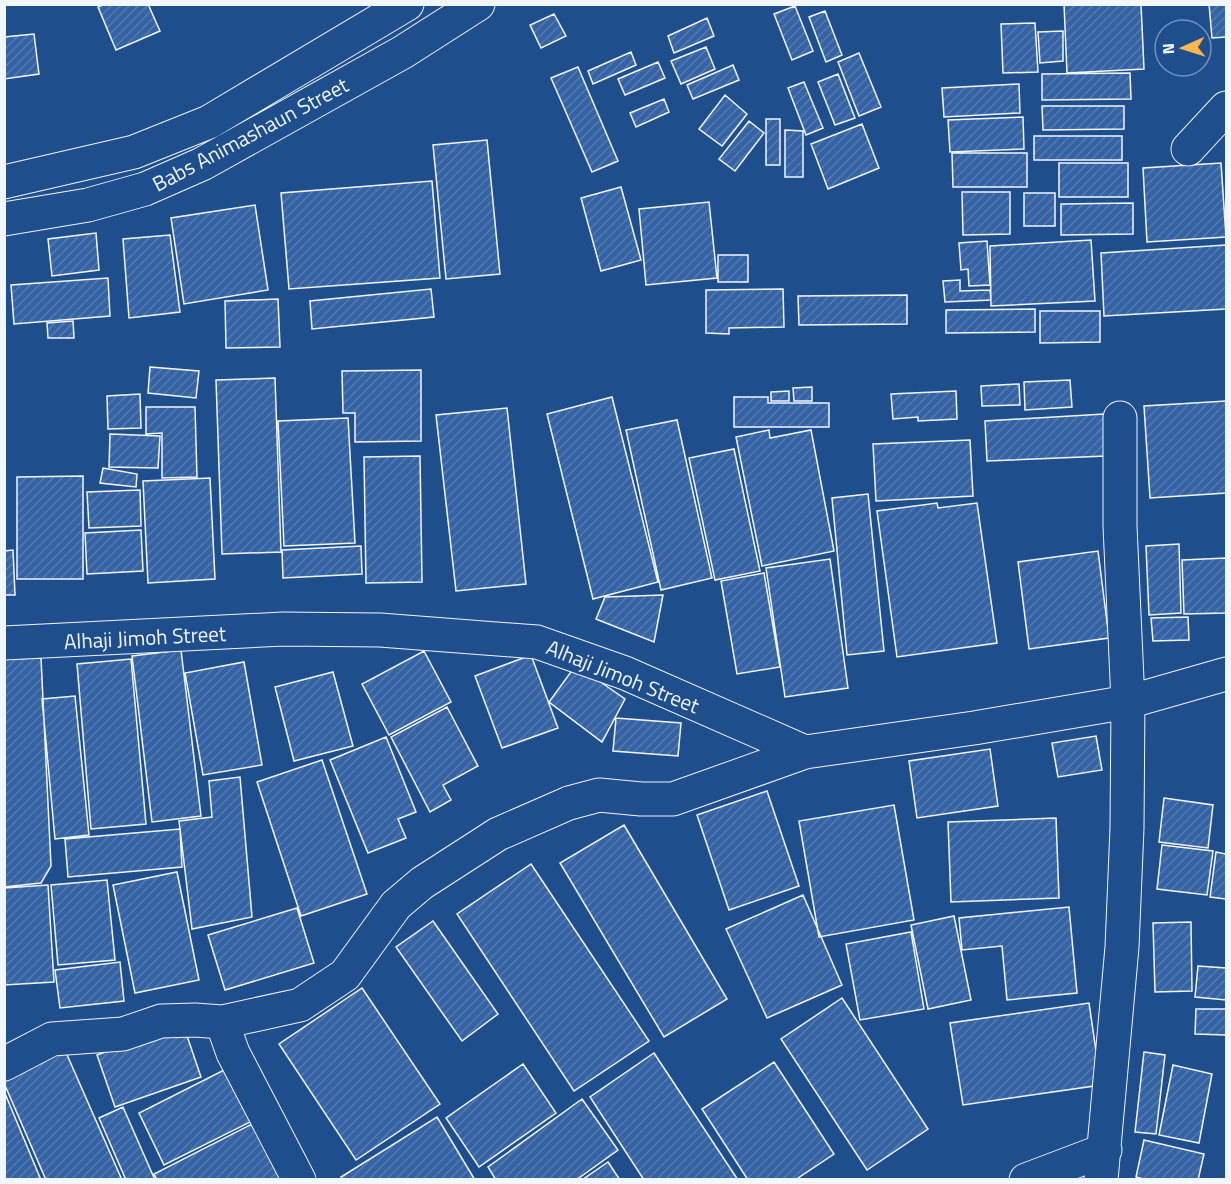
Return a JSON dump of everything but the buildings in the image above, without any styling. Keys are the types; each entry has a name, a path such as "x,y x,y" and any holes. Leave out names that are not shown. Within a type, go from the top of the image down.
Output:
{"street":[{"name":"Babs Animashaun Street","path":"4,219 88,205 145,189 202,164 403,52 478,4"},
{"name":"Babs Animashaun Street","path":"4,182 134,152 209,122 391,8"},
{"path":"1188,149 1227,108"},
{"path":"1026,1179 1103,1165 1122,947 1127,828 1128,702 1120,526 1120,418"},
{"name":"Alhaji Jimoh Street","path":"4,643 284,629 380,630 537,642 625,673 805,752"},
{"path":"4,1064 52,1039 123,1034 161,1021 222,1022 300,1005 345,975 396,905 422,883 498,834 569,803 599,795 674,799 805,752 974,728 1128,702 1227,674"},
{"path":"222,1022 233,1053 299,1179"}]}
